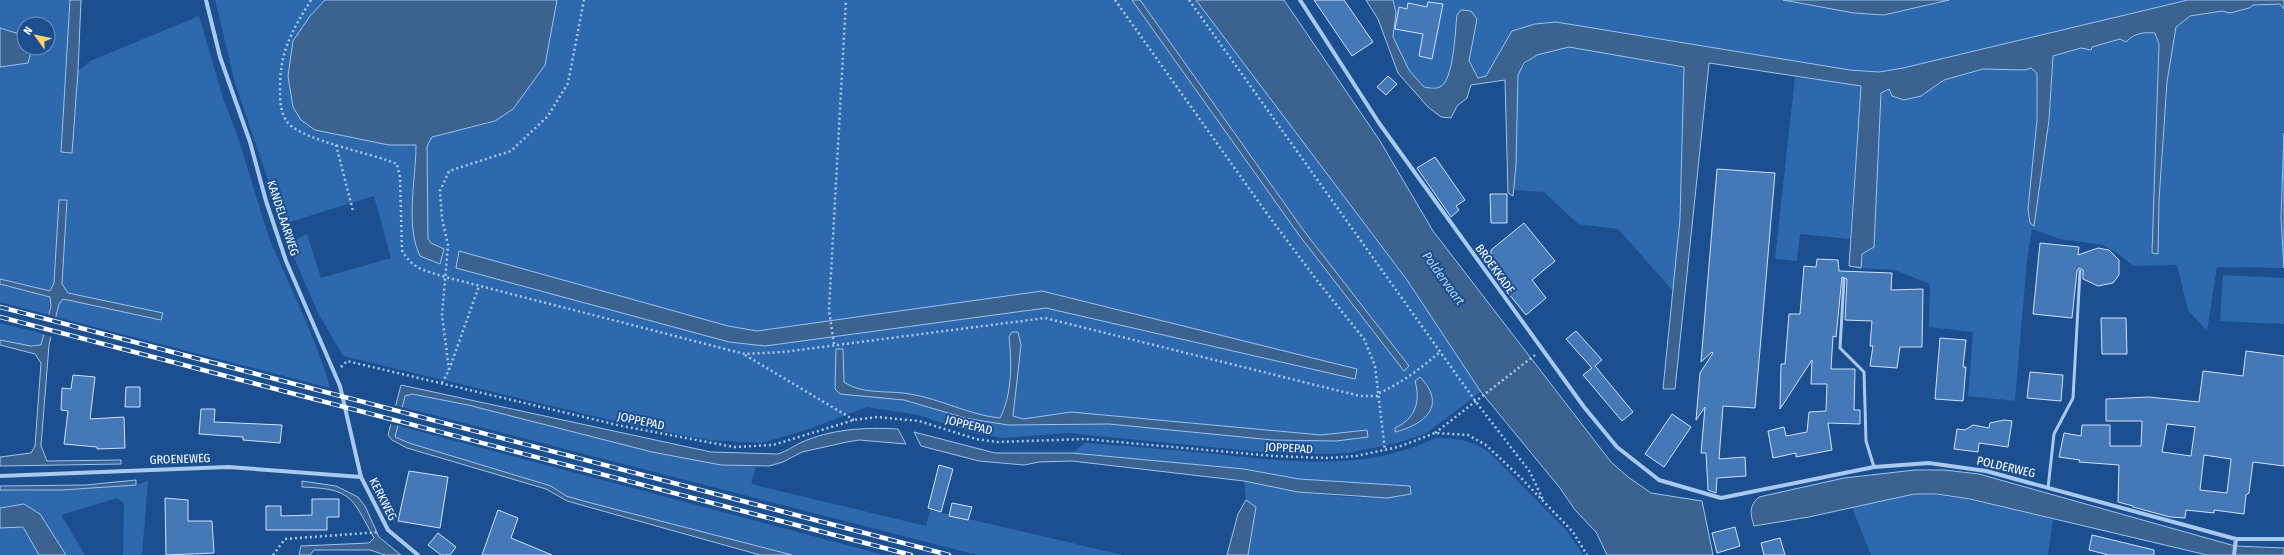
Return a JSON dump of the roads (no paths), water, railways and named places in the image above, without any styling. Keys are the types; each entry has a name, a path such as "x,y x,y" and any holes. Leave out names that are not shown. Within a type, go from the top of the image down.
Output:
{"street":[{"name":"KANDELAARWEG","path":"206,0 220,57 250,142 266,201 286,261 335,373 353,438"},
{"name":"BROEKKADE","path":"1300,0 1379,123 1584,408 1617,447 1659,480 1721,498"},
{"name":"KERKWEG","path":"353,438 361,477 388,530 418,555"},
{"name":"POLDERWEG","path":"1721,498 1874,467 1929,463 1986,471 2236,539 2284,539"},
{"name":"GROENEWEG","path":"0,476 228,467 361,477"},
{"path":"2234,555 2236,539"}],"lane":[{"path":"2048,488 2054,434 2073,398 2080,271"},
{"path":"1844,279 1840,348 1864,372 1866,441 1874,467"}],"water":[{"path":"70,0 81,0 72,153 61,152"},
{"path":"325,0 557,0 545,65 513,109 495,121 432,137 427,146 428,239 431,243 444,249 440,264 420,256 413,230 412,202 416,145 389,145 315,130 301,120 293,107 288,76 293,41 310,16"},
{"path":"1132,0 1140,0 1304,231 1409,366 1404,371 1299,235"},
{"name":"Poldervaart","path":"1196,0 1284,0 1380,141 1433,231 1611,462 1628,477 1651,493 1702,501 1713,555 1607,555 1596,532 1575,510 1560,488 1481,392 1407,280"},
{"path":"1366,0 1393,0 1396,13 1393,37 1409,70 1424,87 1432,88 1440,87 1445,83 1448,75 1453,54 1457,15 1461,10 1471,11 1477,19 1469,61 1478,78 1486,76 1512,31 1535,24 1556,22 1850,70 1879,72 1903,68 2188,0 2284,0 2284,9 2280,4 2253,5 2249,8 2230,13 2222,11 2190,16 2176,27 2167,82 2159,200 2158,254 2152,253 2159,44 2155,33 2139,34 2126,42 2120,39 2092,47 2091,50 2081,48 2053,56 2049,120 2034,226 2030,223 2028,209 2037,120 2037,73 2031,68 2025,70 1983,69 1944,80 1921,96 1904,100 1892,96 1889,89 1881,93 1874,247 1862,254 1861,268 1849,266 1861,86 1709,63 1675,389 1663,389 1680,219 1684,67 1569,47 1537,55 1524,63 1518,75 1516,165 1513,196 1508,193 1505,80 1471,85 1467,98 1457,106 1451,118 1441,117 1428,107 1398,73 1378,19"},
{"path":"1783,0 1949,0 1884,15 1854,13"},
{"path":"0,28 16,33 16,56 30,56 28,63 0,67"},
{"path":"2284,133 2284,268 2281,218"},
{"path":"59,200 67,200 62,284 68,293 163,313 161,320 63,299 59,304 49,345 41,446 47,461 121,460 121,464 0,466 0,457 31,453 35,446 41,363 35,354 0,345 0,340 31,346 41,345 51,306 50,297 0,284 0,279 50,291 54,283"},
{"path":"459,251 728,326 757,331 1042,291 1357,369 1355,379 1046,308 765,346 729,342 456,268"},
{"path":"1012,332 1018,332 1021,345 1013,416 1023,419 1071,412 1321,435 1367,430 1368,437 1336,441 1273,440 1109,424 1008,425 965,418 904,400 840,394 835,389 836,349 843,349 844,382 851,386 859,389 921,396 977,414 1000,418 1009,389 1011,357 1009,337"},
{"path":"1420,377 1428,387 1432,396 1432,405 1429,412 1416,424 1395,432 1395,428 1407,420 1415,409 1417,403 1417,389 1415,381"},
{"path":"401,385 711,452 778,454 812,438 848,430 873,428 898,429 906,444 859,440 802,452 783,462 769,466 721,465 652,452 468,405 412,394 405,396 395,437 409,443 551,486 566,496 792,555 760,555 567,501 546,489 407,448 392,440 388,435"},
{"path":"914,432 995,453 1072,453 1244,469 1299,479 1410,486 1411,494 1387,498 1298,492 1244,481 1072,461 1039,462 1024,465 979,461 921,446"},
{"path":"1915,470 1944,470 1979,474 2235,546 2284,548 2284,555 2207,555 1970,499 1937,494 1914,494 1809,517 1754,526 1751,510 1753,504 1759,497 1844,478"},
{"path":"136,480 136,485 62,490 0,490 0,486 86,485"},
{"path":"302,481 336,486 358,497 365,506 379,537 401,555 385,555 370,550 314,550 310,555 299,555 301,546 369,543 374,538 360,513 348,498 341,493 331,490 302,487"},
{"path":"1246,500 1256,507 1248,555 1227,555 1238,514"},
{"path":"24,504 40,514 66,555 39,555 23,527 0,528 0,508"}],"railway":[{"path":"0,307 949,555"},
{"path":"0,317 911,555"}]}
